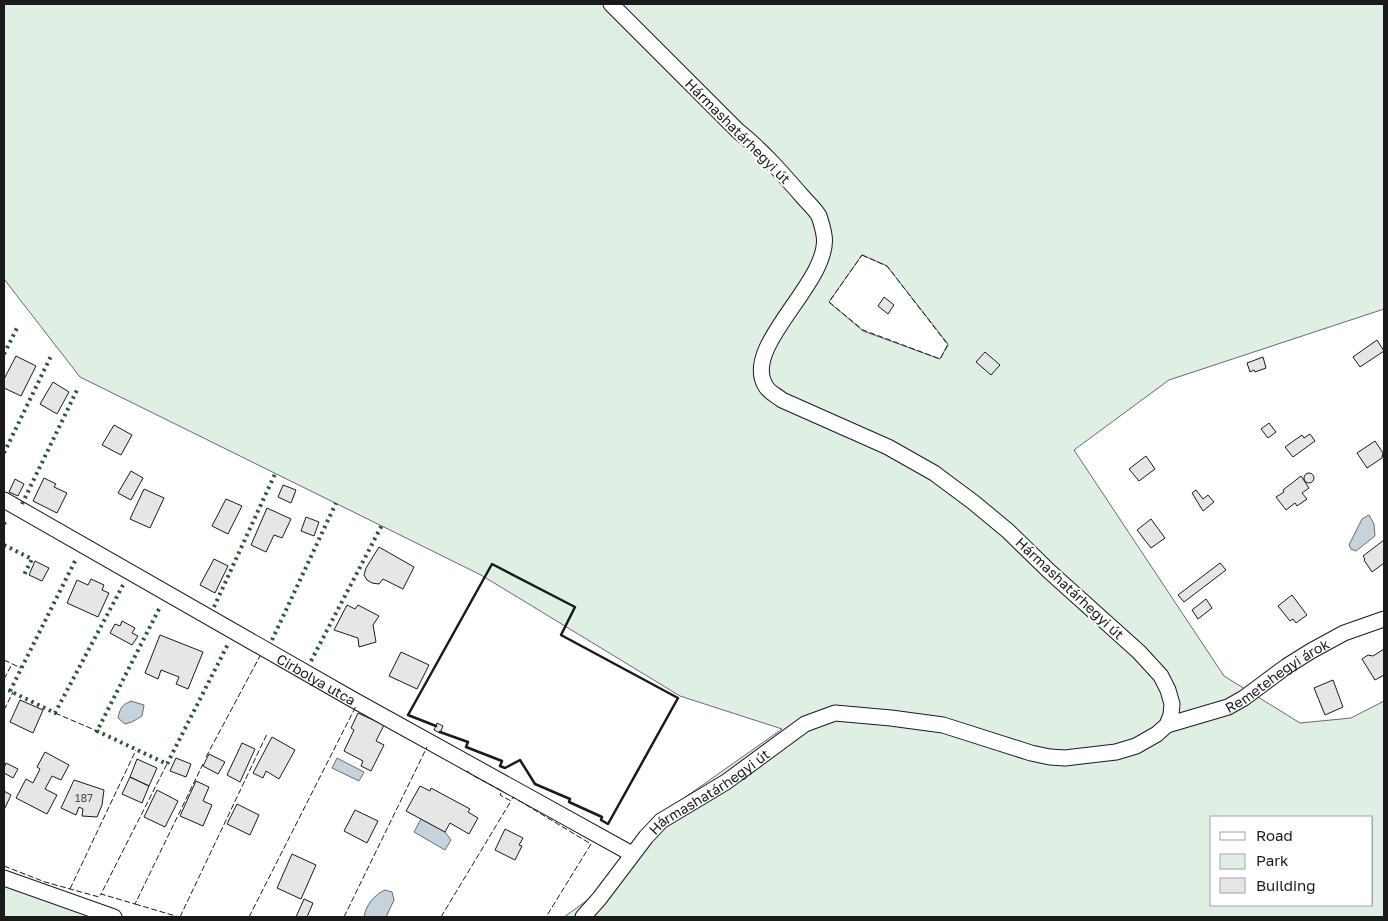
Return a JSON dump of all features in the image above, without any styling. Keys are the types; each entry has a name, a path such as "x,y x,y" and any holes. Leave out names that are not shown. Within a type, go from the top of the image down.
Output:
{"street":[{"name":"Hármashatárhegyi út","path":"583,917 599,899 632,854 661,821 726,782 805,724 835,713 943,725 1031,753 1065,758 1116,752 1147,741 1167,725 1171,715 1172,704 1161,676 1139,652 1050,572 1008,531 934,473 872,438 782,400 768,390 763,381 761,364 765,353 778,329 820,264 825,243 818,216 758,147 724,117 611,4"},
{"name":"Cirbolya utca","path":"4,500 356,702 632,854"},
{"name":"Remetehegyi árok","path":"1167,725 1228,707 1244,698 1286,666 1311,651 1344,633 1384,619"},
{"path":"4,878 114,917"}],"green space":[{"path":"4,4 1384,4 1384,309 1169,380 1074,450 1224,676 1300,723 1351,718 1384,701 1384,917 564,917 589,899 650,822 782,729 680,696 481,575 80,377 4,279","holes":["862,255 887,266 948,344 940,359 863,331 829,302"]},
{"path":"4,885 100,917 4,917"}],"shaded area":[{"path":"1369,515 1374,524 1375,536 1356,551 1351,549 1349,545 1362,519"},
{"path":"131,701 144,705 142,716 125,724 118,718 122,707"},
{"path":"337,758 364,772 359,781 332,768"},
{"path":"421,819 445,832 451,840 445,850 414,832"},
{"path":"385,890 392,892 394,900 386,917 364,917 371,901"}],"building":[{"path":"884,297 894,305 888,314 878,306"},
{"path":"1377,340 1384,351 1360,367 1353,357"},
{"path":"985,352 1000,365 991,375 976,362"},
{"path":"16,356 36,366 21,396 4,388 4,379"},
{"path":"1263,357 1266,368 1250,372 1247,363"},
{"path":"53,382 69,392 57,414 40,404"},
{"path":"1269,423 1276,432 1268,438 1261,429"},
{"path":"114,425 132,435 121,455 102,445"},
{"path":"1310,434 1315,441 1293,457 1285,447 1302,435 1304,438"},
{"path":"1375,441 1383,453 1382,458 1367,468 1357,453"},
{"path":"1146,456 1155,469 1139,481 1129,469"},
{"path":"131,471 143,478 131,500 118,493"},
{"path":"1307,473 1311,473 1314,478 1313,482 1307,483 1304,480 1304,476"},
{"path":"1301,476 1309,488 1302,493 1307,499 1297,506 1295,503 1286,510 1276,497"},
{"path":"44,478 56,484 54,487 67,493 57,513 33,501"},
{"path":"15,479 24,484 18,496 9,492"},
{"path":"283,485 296,490 291,503 278,497"},
{"path":"144,489 164,498 150,528 130,519"},
{"path":"1196,490 1203,499 1208,495 1214,502 1203,511 1192,493"},
{"path":"226,499 242,506 228,534 212,526"},
{"path":"267,508 291,519 282,538 274,535 266,552 251,545"},
{"path":"306,517 319,522 314,536 301,531"},
{"path":"1151,519 1165,538 1151,548 1137,530"},
{"path":"1384,540 1384,563 1372,572 1363,556"},
{"path":"379,547 414,567 403,589 383,579 379,584 372,583 364,575 366,568"},
{"path":"214,559 228,566 215,593 200,585"},
{"path":"35,561 49,568 42,581 29,575"},
{"path":"1220,563 1226,570 1184,602 1178,595"},
{"path":"91,579 104,585 102,590 109,593 98,617 67,603 77,580 88,585"},
{"path":"1292,595 1307,615 1296,623 1293,619 1290,621 1278,606"},
{"path":"1206,599 1212,608 1198,619 1192,610"},
{"path":"347,605 355,609 358,605 379,616 373,625 376,642 359,647 358,638 334,630"},
{"path":"122,621 135,628 132,633 138,636 132,645 110,633 115,624 120,626"},
{"path":"160,635 203,652 188,689 176,684 179,677 161,670 158,679 145,673"},
{"path":"1384,649 1384,675 1375,680 1362,659 1368,655 1373,656"},
{"path":"401,652 429,665 417,689 389,676"},
{"path":"1333,680 1343,707 1325,715 1314,688"},
{"path":"20,700 43,710 33,733 10,722"},
{"path":"358,713 384,725 376,741 384,745 371,771 361,766 363,761 344,751 354,730 351,728"},
{"path":"437,723 443,726 440,733 434,730"},
{"path":"272,737 295,750 279,779 266,771 263,778 253,773"},
{"path":"242,743 255,749 240,782 227,775"},
{"path":"45,752 69,765 61,780 52,776 45,789 57,795 47,814 16,798 26,779 33,783 40,769 37,767"},
{"path":"209,754 225,762 218,774 203,766"},
{"path":"176,758 191,764 186,777 170,771"},
{"path":"137,759 157,768 149,786 130,777"},
{"path":"6,763 18,769 13,778 4,773"},
{"path":"130,777 149,786 142,803 122,794"},
{"path":"74,780 104,790 102,805 97,817 82,816 83,809 79,807 76,815 61,808"},
{"path":"196,781 209,787 203,801 212,805 203,826 180,816"},
{"path":"420,786 430,791 431,788 470,809 468,812 478,818 469,834 450,823 445,832 406,811"},
{"path":"157,790 178,801 165,827 144,817"},
{"path":"4,791 11,795 4,810"},
{"path":"237,804 259,815 250,835 227,824"},
{"path":"355,810 378,821 367,843 344,831"},
{"path":"505,829 523,838 519,845 522,846 515,860 495,850"},
{"path":"292,854 316,865 301,899 277,888"},
{"path":"304,899 313,903 307,917 296,917"}],"hedge":[{"path":"4,354 18,326"},
{"path":"4,453 51,356"},
{"path":"22,504 77,390"},
{"path":"214,607 275,474"},
{"path":"272,640 336,503"},
{"path":"4,524 6,520"},
{"path":"311,661 382,525"},
{"path":"4,545 32,559 24,575"},
{"path":"75,561 10,691 55,713 123,585"},
{"path":"159,609 97,731 167,764 228,644"}],"fence":[{"path":"862,255 887,266 948,345 940,359 863,330 829,302 862,255"},
{"path":"206,757 260,656"},
{"path":"4,660 21,668"},
{"path":"4,679 12,664"},
{"path":"4,710 13,692"},
{"path":"249,917 356,706"},
{"path":"55,713 97,731"},
{"path":"180,917 267,734"},
{"path":"344,917 427,747"},
{"path":"70,889 136,750"},
{"path":"167,764 101,894 135,904 203,764"},
{"path":"467,771 502,791 500,795 511,801 513,797 591,844 546,917"},
{"path":"441,917 511,801"},
{"path":"4,866 45,882 99,897 101,894"},
{"path":"135,904 179,917"}],"wall":[{"path":"436,726 408,715 492,564 575,607 561,635 678,698 608,824 601,820 602,817 569,802 570,799 535,784 520,760 505,768 500,766 502,761 466,747 468,742 440,732"}]}
